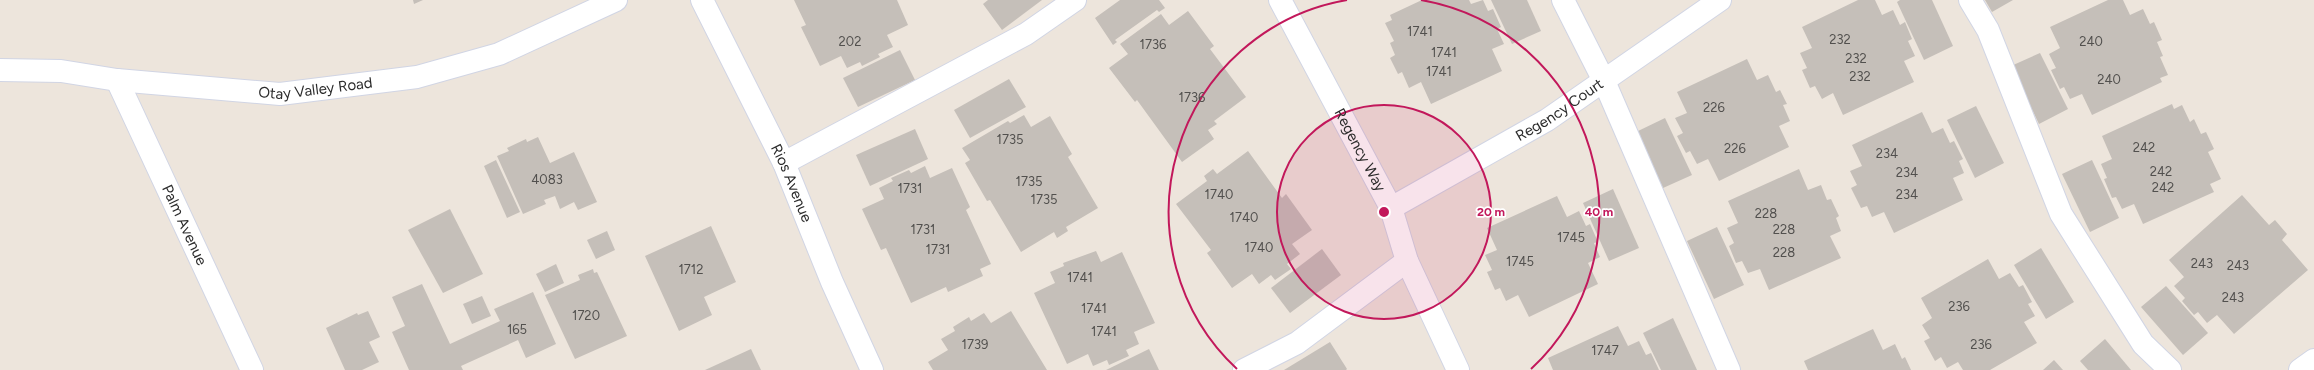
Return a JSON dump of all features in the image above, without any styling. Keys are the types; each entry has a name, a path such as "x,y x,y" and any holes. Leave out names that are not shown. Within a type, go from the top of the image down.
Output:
{"street":[{"name":"Otay Valley Road","path":"0,70 61,71 117,80 280,94 417,77 499,54 616,0"},
{"name":"Rios Avenue","path":"702,0 784,164 832,282 872,370"},
{"path":"784,164 1026,34 1075,0"},
{"name":"Regency Way","path":"1280,0 1391,208 1407,261 1458,370"},
{"path":"1563,0 1604,81 1729,370"},
{"name":"Regency Court","path":"1391,208 1547,120 1720,0"},
{"path":"1970,0 1988,30 2061,214 2142,344 2170,370"},
{"name":"Palm Avenue","path":"117,80 252,370"},
{"path":"1244,370 1297,343 1407,261"},
{"path":"2300,370 2314,360"}],"building":[{"path":"413,0 423,0 414,4"},
{"path":"794,0 897,0 908,25 887,35 893,47 878,54 880,57 862,66 860,62 847,68 841,56 820,66 801,27 806,25"},
{"path":"988,0 1042,0 1002,30 983,4"},
{"path":"1120,0 1159,0 1165,8 1159,12 1157,10 1115,40 1117,42 1113,45 1095,18"},
{"path":"1422,0 1469,0 1471,4 1483,0 1488,11 1493,9 1501,27 1497,29 1504,44 1492,49 1502,71 1431,104 1421,82 1409,88 1402,72 1398,74 1390,58 1395,55 1390,43 1394,41 1385,23 1392,20 1390,15"},
{"path":"1491,0 1527,0 1541,31 1512,44"},
{"path":"1858,0 1875,0 1882,15 1893,10 1900,25 1905,22 1912,39 1908,41 1915,56 1904,61 1914,82 1843,115 1833,93 1822,99 1815,86 1810,88 1802,70 1807,68 1800,53 1812,48 1802,27"},
{"path":"1900,0 1932,0 1953,46 1924,60 1897,2"},
{"path":"1985,0 2013,0 1992,12"},
{"path":"2108,0 2123,0 2130,15 2143,9 2150,24 2154,22 2162,40 2157,42 2163,56 2160,57 2168,75 2160,78 2162,82 2092,115 2082,94 2070,99 2064,87 2060,89 2051,70 2056,68 2049,54 2060,48 2050,27"},
{"path":"1188,11 1214,46 1210,49 1246,97 1214,121 1217,124 1208,130 1214,139 1182,162 1137,100 1135,102 1109,68 1128,54 1120,44 1161,14 1169,25"},
{"path":"900,50 915,80 858,107 843,78"},
{"path":"2040,53 2068,109 2039,124 2011,66"},
{"path":"1747,59 1757,80 1768,75 1776,92 1780,90 1787,104 1783,105 1790,121 1779,126 1789,147 1719,181 1708,159 1697,164 1690,151 1686,153 1677,136 1683,133 1675,118 1687,113 1677,92"},
{"path":"1009,79 1026,107 970,138 954,110"},
{"path":"2172,104 2174,109 2182,105 2190,122 2194,119 2201,134 2206,132 2214,149 2208,152 2221,179 2210,184 2214,192 2143,224 2134,204 2122,209 2116,197 2112,198 2104,179 2107,178 2101,164 2112,159 2102,136"},
{"path":"1976,106 2004,163 1975,178 1947,120"},
{"path":"1922,112 1932,133 1943,128 1950,143 1954,141 1963,159 1959,161 1964,173 1953,178 1963,200 1894,233 1884,212 1872,217 1867,206 1861,208 1851,188 1857,185 1850,171 1862,166 1852,145"},
{"path":"1024,115 1031,127 1050,116 1072,154 1068,157 1098,208 1066,227 1068,231 1057,238 1054,232 1021,252 990,200 987,201 965,163 970,160 962,148 1008,121 1010,123"},
{"path":"1665,118 1692,175 1663,188 1636,132"},
{"path":"915,129 928,159 870,186 856,155"},
{"path":"538,137 550,163 574,152 597,202 578,210 574,202 560,209 555,196 544,200 546,204 523,214 497,156 509,151 507,148 526,139 527,142"},
{"path":"1248,151 1282,198 1286,194 1312,230 1292,244 1300,254 1287,264 1291,269 1275,280 1271,275 1259,284 1252,274 1232,288 1207,253 1211,250 1176,204 1207,181 1204,176 1213,169 1217,174"},
{"path":"496,160 520,212 507,218 484,166"},
{"path":"2092,160 2119,218 2090,232 2062,174"},
{"path":"925,166 930,178 952,168 970,207 966,210 991,264 980,269 983,276 948,292 946,287 911,303 886,248 881,250 862,209 884,199 879,188 893,181 891,178 909,170 911,173"},
{"path":"1799,169 1808,190 1821,185 1827,200 1831,199 1839,216 1836,218 1841,231 1830,236 1841,258 1769,290 1760,269 1748,273 1742,261 1736,263 1729,246 1734,243 1727,228 1738,223 1728,201"},
{"path":"1613,189 1639,248 1609,261 1583,203"},
{"path":"2242,195 2269,225 2275,220 2287,234 2282,240 2308,270 2234,334 2217,315 2207,323 2198,312 2194,315 2182,301 2185,298 2174,286 2184,277 2169,260"},
{"path":"1557,196 1567,217 1579,211 1586,226 1590,224 1598,242 1594,243 1600,257 1588,263 1598,284 1529,317 1518,295 1506,301 1500,288 1495,290 1487,272 1492,270 1485,255 1497,250 1487,228"},
{"path":"450,209 483,274 443,293 408,230"},
{"path":"711,226 736,282 704,297 712,315 679,331 645,256"},
{"path":"1717,227 1744,285 1714,299 1687,241"},
{"path":"607,231 615,250 596,259 587,240"},
{"path":"2041,248 2074,302 2046,319 2014,265"},
{"path":"1322,249 1341,275 1290,313 1271,288"},
{"path":"1096,251 1101,262 1122,252 1155,323 1134,332 1139,344 1126,350 1129,356 1109,365 1107,360 1093,366 1088,354 1067,364 1034,293 1055,283 1050,272 1064,266 1063,263"},
{"path":"1988,259 1999,279 2010,273 2019,287 2023,285 2032,302 2028,304 2035,316 2024,322 2037,343 1990,370 1963,370 1958,362 1947,368 1941,357 1935,361 1924,341 1930,338 1922,325 1932,318 1921,298"},
{"path":"556,264 564,283 545,292 536,274"},
{"path":"593,269 594,273 597,272 627,336 575,359 545,295 580,280 578,275"},
{"path":"422,284 450,344 500,321 494,309 533,292 556,344 526,358 518,340 461,366 463,370 409,370 392,332 405,326 392,297"},
{"path":"2166,286 2208,333 2183,355 2141,307"},
{"path":"482,296 491,316 472,324 463,304"},
{"path":"368,311 380,337 369,342 379,362 362,370 345,370 326,328 357,313 358,315"},
{"path":"1011,311 1047,370 933,370 928,362 948,350 941,339 955,331 953,327 969,317 971,321 984,313 991,323"},
{"path":"1673,318 1697,370 1661,370 1643,333"},
{"path":"1618,326 1628,346 1639,341 1646,355 1651,353 1659,370 1553,370 1548,358"},
{"path":"1873,329 1883,350 1895,344 1902,359 1905,357 1911,370 1808,370 1804,361"},
{"path":"2105,339 2131,370 2088,370 2080,361"},
{"path":"1330,342 1347,369 1346,370 1284,370"},
{"path":"751,349 761,370 705,370"},
{"path":"1149,349 1159,370 1106,370"},
{"path":"2054,360 2063,370 2043,370"}]}
